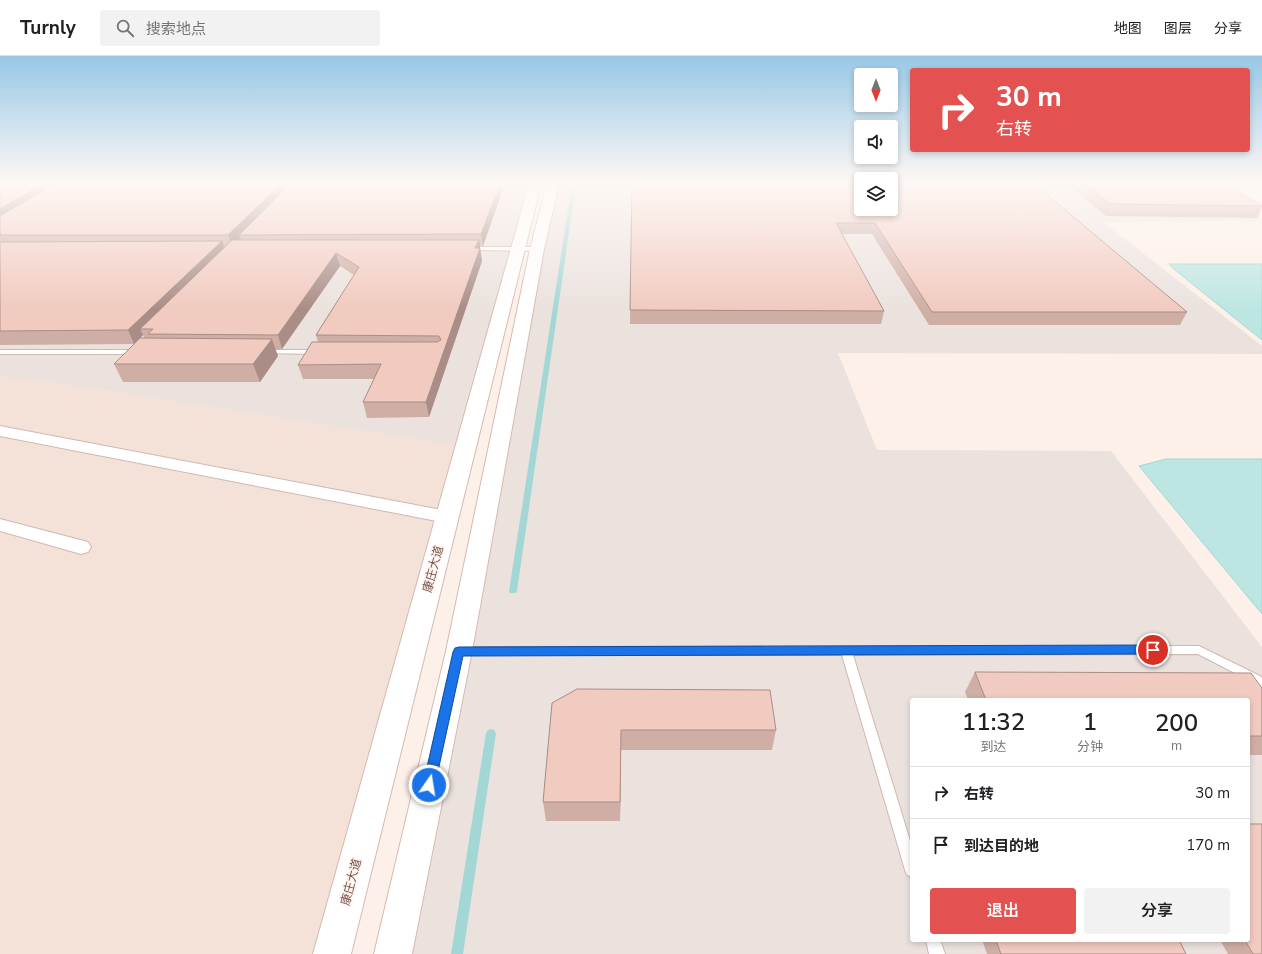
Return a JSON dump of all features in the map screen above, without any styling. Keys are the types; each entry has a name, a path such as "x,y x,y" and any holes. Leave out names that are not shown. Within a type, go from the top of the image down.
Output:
{"main road":[{"name":"康庄大道","path":"393,954 459,652 531,226"},
{"name":"康庄大道","path":"332,954 447,516 528,249 537,226"}],"street":[{"path":"0,431 447,516"},
{"path":"0,525 81,547"}],"lane":[{"path":"464,249 528,249"},
{"path":"132,352 143,342"},
{"path":"0,352 140,352"},
{"path":"258,352 321,352"},
{"path":"846,650 910,863"},
{"path":"459,652 1199,650 1256,679 1262,687"},
{"path":"934,942 937,954"}],"shaded area":[{"path":"0,226 524,226 466,447 49,382 0,377"},
{"path":"544,226 1108,226 1262,346 1262,354 838,353 877,450 1111,451 1262,647 1262,954 393,954"},
{"path":"0,377 49,382 466,447 331,954 0,954"}],"water":[{"path":"1169,264 1262,264 1262,340 1175,270"},
{"path":"1166,459 1262,459 1262,614 1139,466"}],"building":[{"path":"0,226 237,226 228,235 0,235"},
{"path":"248,226 484,226 481,234 239,235"},
{"path":"631,226 838,226 884,311 630,310"},
{"path":"877,226 1084,226 1187,312 932,312"},
{"path":"232,240 479,240 475,248 480,248 426,402 363,402 381,364 298,365 312,342 437,342 441,340 439,336 316,335 359,267 336,253 278,335 148,334 153,329 140,329"},
{"path":"222,241 128,330 0,331 0,242"},
{"path":"140,338 272,339 253,364 114,364"},
{"path":"975,672 1251,673 1262,688 1262,736 1250,736 1250,698 985,698"},
{"path":"577,689 770,690 776,730 621,730 620,802 543,802 552,703"},
{"path":"1250,824 1262,824 1262,954 1253,954 1246,942 1250,942"},
{"path":"997,942 1180,942 1186,954 1001,954"}],"waterway":[{"path":"513,591 568,226"},
{"path":"457,954 491,733"}],"route":[{"path":"429,785 459,652 1153,650"}]}
